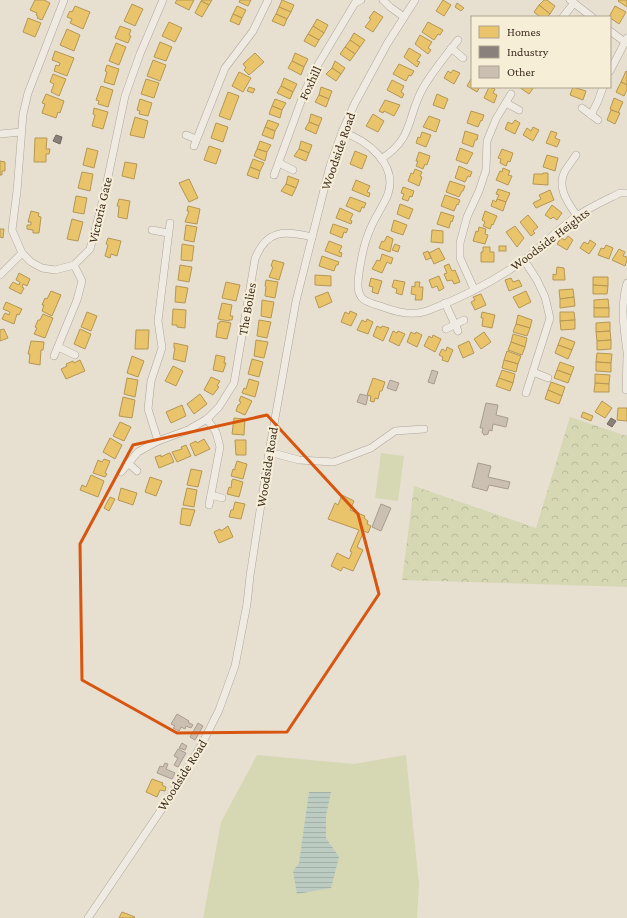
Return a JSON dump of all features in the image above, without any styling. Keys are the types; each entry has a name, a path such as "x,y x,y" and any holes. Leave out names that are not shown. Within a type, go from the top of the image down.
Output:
{"street":[{"path":"54,356 77,300 82,281 74,265 55,270 42,268 31,262 22,253 12,230 17,191 23,114 28,93 64,0"},
{"name":"Victoria Gate","path":"74,265 90,249 104,196 125,96 140,54 163,0"},
{"path":"186,135 195,143 225,68 253,31 268,0"},
{"name":"Foxhill","path":"274,175 313,73 355,3 361,0"},
{"path":"383,0 390,8 404,17"},
{"name":"Woodside Road","path":"88,918 170,796 202,744 220,710 235,666 247,604 269,452 296,301 330,166 342,132 355,103 370,74 415,0"},
{"path":"564,16 572,2 591,16"},
{"path":"611,32 626,40 611,69"},
{"path":"382,159 397,146 405,136 416,103 423,89 458,40"},
{"path":"451,48 463,58"},
{"path":"591,115 603,88"},
{"path":"474,290 460,258 460,243 467,216 479,191 486,170 486,142 496,119 511,94"},
{"path":"506,102 519,110"},
{"path":"582,108 598,120"},
{"path":"0,134 21,132"},
{"name":"Woodside Heights","path":"342,132 362,141 375,151 382,159 387,169 390,184 388,194 369,231 361,262 358,284 360,295 364,300 391,310 417,314 474,290 524,260 578,216 620,193 627,193"},
{"path":"567,155 575,157 564,173 562,185 566,200 578,216"},
{"path":"279,163 293,170"},
{"path":"158,441 148,409 152,382 162,348 158,320 170,223"},
{"path":"152,230 168,233"},
{"name":"The Bolies","path":"121,472 138,452 158,441 188,430 207,419 219,407 234,384 255,259 258,250 264,242 272,236 278,234 285,233 312,237"},
{"path":"0,275 22,253"},
{"path":"524,260 537,280 545,297 550,318 526,393"},
{"path":"627,283 623,297 623,319 627,352"},
{"path":"445,303 458,331"},
{"path":"446,329 464,320"},
{"path":"58,347 75,355"},
{"path":"626,385 627,357"},
{"path":"533,372 548,378"},
{"path":"207,419 216,432 220,447 209,505"},
{"path":"269,452 299,460 334,462 371,448 394,431 424,429"},
{"path":"128,463 137,471"},
{"path":"211,495 222,498"}],"highlighted area":[{"path":"267,415 358,514 379,594 287,732 177,733 82,680 80,544 133,445"}],"green space":[{"path":"570,417 627,436 627,587 402,580 414,486 536,528"},
{"path":"381,453 404,456 398,501 375,498"},
{"path":"257,755 354,764 406,755 419,885 417,918 203,918 221,822"}],"shaded area":[{"path":"309,792 331,792 326,816 326,838 339,857 331,888 297,894 293,871 299,863"}],"building: Homes":[{"path":"35,0 44,0 50,3 42,20 37,18 37,13 30,10"},
{"path":"177,0 194,0 189,10 175,3"},
{"path":"212,0 209,5 201,1"},
{"path":"240,0 251,0 248,6 239,2"},
{"path":"282,0 294,5 291,12 279,7"},
{"path":"443,0 451,5 444,16 436,11"},
{"path":"544,0 547,0 555,6 550,14 539,5"},
{"path":"627,0 627,7 618,1"},
{"path":"201,1 209,5 202,17 195,13"},
{"path":"457,3 464,8 461,11 455,7"},
{"path":"132,4 143,9 135,26 124,21"},
{"path":"539,5 550,14 548,16 539,16 534,12"},
{"path":"75,6 90,12 83,29 70,23 72,19 67,17"},
{"path":"237,6 246,10 242,18 233,14"},
{"path":"615,6 626,12 619,24 610,16"},
{"path":"279,7 291,12 287,19 276,14"},
{"path":"374,11 383,17 373,32 365,27 371,19 369,18"},
{"path":"233,14 242,18 239,25 230,21"},
{"path":"276,14 287,19 284,26 272,21"},
{"path":"28,18 41,23 35,37 23,32"},
{"path":"317,19 328,25 324,33 313,26"},
{"path":"169,22 182,28 175,42 162,36"},
{"path":"428,22 443,30 434,40 422,32"},
{"path":"120,26 131,30 129,35 131,36 128,43 115,38"},
{"path":"313,26 324,33 319,40 308,34"},
{"path":"67,29 80,35 74,51 60,45"},
{"path":"354,33 365,40 360,47 350,40"},
{"path":"308,34 319,40 315,47 304,41"},
{"path":"420,35 432,42 428,48 431,50 428,54 415,44"},
{"path":"350,40 360,47 355,54 345,47"},
{"path":"160,42 172,47 166,61 154,57"},
{"path":"116,43 126,47 119,65 109,61"},
{"path":"345,47 355,54 350,61 340,54"},
{"path":"409,48 421,55 417,61 420,62 417,67 404,57"},
{"path":"55,51 74,58 67,76 54,71 56,65 59,66 60,63 52,60"},
{"path":"255,53 264,62 249,75 244,70 246,68 243,64"},
{"path":"295,53 308,59 304,67 292,61"},
{"path":"153,60 166,65 160,81 147,76"},
{"path":"292,61 304,67 301,75 288,68"},
{"path":"335,61 345,68 341,74 332,68"},
{"path":"399,64 414,71 411,76 409,75 406,81 393,74"},
{"path":"107,65 119,69 114,85 104,82 107,72 105,71"},
{"path":"332,68 341,74 336,81 326,74"},
{"path":"453,70 460,73 454,84 444,78 448,71 451,73"},
{"path":"626,71 627,72 627,85 621,82"},
{"path":"239,72 251,78 243,92 232,86"},
{"path":"53,74 66,79 59,96 51,92 54,84 50,82"},
{"path":"284,78 297,84 293,92 281,86"},
{"path":"146,79 159,83 154,98 141,94"},
{"path":"471,79 471,88 479,88 477,92 467,86"},
{"path":"392,80 404,86 401,92 404,94 402,98 387,90"},
{"path":"621,82 627,85 627,90 624,96 616,92"},
{"path":"101,86 113,90 108,107 98,104 99,101 96,100"},
{"path":"281,86 293,92 290,99 277,93"},
{"path":"249,87 255,89 253,93 247,91"},
{"path":"321,87 332,91 329,99 319,95"},
{"path":"489,88 495,89 493,93 497,95 494,103 484,98"},
{"path":"520,88 533,88 529,94"},
{"path":"573,88 586,91 583,100 570,95"},
{"path":"228,92 239,96 230,120 219,116"},
{"path":"46,94 64,101 60,113 58,112 56,118 42,113 45,104 42,103"},
{"path":"437,94 448,99 444,109 433,105"},
{"path":"319,95 329,99 326,107 315,102"},
{"path":"614,98 623,102 618,113 610,109"},
{"path":"140,99 152,103 148,116 139,114 140,111 137,110"},
{"path":"275,99 286,103 282,110 272,106"},
{"path":"385,100 400,105 394,116 384,111 383,113 379,111"},
{"path":"272,106 282,110 280,118 269,114"},
{"path":"94,108 108,112 103,129 92,126 95,115 93,114"},
{"path":"611,110 620,113 615,124 607,120"},
{"path":"471,111 484,115 478,127 467,123"},
{"path":"311,114 322,118 319,126 309,122"},
{"path":"373,114 384,121 378,132 366,126"},
{"path":"429,116 440,120 436,132 423,127"},
{"path":"135,117 148,121 144,138 130,135"},
{"path":"268,120 279,124 275,131 265,127"},
{"path":"515,120 520,123 515,134 505,129 508,122 512,124"},
{"path":"309,122 319,126 316,134 305,129"},
{"path":"216,123 228,127 223,142 211,138"},
{"path":"265,127 275,131 273,139 262,135"},
{"path":"533,127 539,130 533,141 523,135 527,128 531,131"},
{"path":"465,131 478,135 473,147 462,143"},
{"path":"551,131 557,133 555,138 560,140 557,147 546,143"},
{"path":"422,132 431,135 426,147 416,143"},
{"path":"35,138 47,138 46,149 50,149 49,154 46,154 46,162 34,162"},
{"path":"260,141 271,145 267,152 257,149"},
{"path":"301,141 312,145 309,153 299,149"},
{"path":"209,146 221,150 216,164 204,160"},
{"path":"87,148 98,151 94,168 83,165"},
{"path":"460,148 473,153 467,164 456,160"},
{"path":"257,149 267,152 265,161 254,156"},
{"path":"299,149 309,153 306,161 294,156"},
{"path":"502,149 513,153 510,162 508,161 506,166 500,163 501,159 498,158"},
{"path":"355,151 367,156 362,169 350,164"},
{"path":"419,152 430,156 427,165 425,164 423,169 416,166"},
{"path":"547,155 558,158 555,171 543,167"},
{"path":"253,159 264,163 260,171 250,167"},
{"path":"0,161 5,162 5,171 2,171 2,175 0,175"},
{"path":"125,162 137,164 134,179 122,176"},
{"path":"459,166 472,172 470,177 468,176 465,182 455,178"},
{"path":"250,167 260,171 258,179 247,175"},
{"path":"503,168 510,171 508,175 512,176 508,185 496,180"},
{"path":"415,169 422,172 419,186 408,181 411,173 413,174"},
{"path":"82,172 93,174 90,191 78,188"},
{"path":"548,173 548,185 533,184 534,174"},
{"path":"288,176 299,180 296,188 286,184"},
{"path":"189,179 198,198 189,202 179,183"},
{"path":"356,180 370,186 367,192 370,193 369,197 352,190"},
{"path":"450,181 465,186 459,197 446,192"},
{"path":"286,184 296,188 292,196 281,191"},
{"path":"403,187 414,191 412,197 410,196 408,201 402,199 404,194 401,193"},
{"path":"498,189 510,193 506,202 497,199 499,195 496,194"},
{"path":"550,190 554,200 536,208 533,203 541,199 539,195"},
{"path":"445,195 460,200 454,211 441,206"},
{"path":"76,196 87,198 84,214 73,212"},
{"path":"350,197 366,203 360,212 346,206"},
{"path":"119,199 130,201 127,219 118,217 119,206 117,206"},
{"path":"497,199 506,202 503,211 491,206 493,200 496,202"},
{"path":"400,204 413,209 409,219 397,214"},
{"path":"552,205 562,213 557,220 553,217 551,219 545,215"},
{"path":"188,206 200,209 197,224 185,222 189,211 187,211"},
{"path":"340,208 353,214 350,220 352,221 351,224 336,218"},
{"path":"31,211 39,213 38,216 41,217 39,233 33,233 33,230 27,229 27,225 31,225 31,222 28,222"},
{"path":"485,211 497,216 490,229 483,226 485,222 482,220"},
{"path":"441,212 454,216 449,228 437,224"},
{"path":"528,215 538,227 533,231 535,233 531,236 520,222"},
{"path":"72,219 83,222 78,241 67,239"},
{"path":"394,220 407,225 403,235 391,231"},
{"path":"333,224 348,229 346,233 344,232 342,238 330,233"},
{"path":"186,225 197,227 194,242 184,240"},
{"path":"515,226 524,238 517,247 506,232"},
{"path":"479,227 486,229 485,234 488,235 485,244 473,241"},
{"path":"0,229 4,229 3,238 0,237"},
{"path":"432,230 443,231 443,243 431,242"},
{"path":"387,236 393,239 390,252 379,248 382,241 384,242"},
{"path":"568,236 573,240 567,250 557,244 561,238 565,240"},
{"path":"108,238 121,241 117,256 111,254 110,258 105,256"},
{"path":"590,240 596,244 589,254 580,248 584,242 588,244"},
{"path":"329,241 342,246 339,252 342,253 341,257 325,251"},
{"path":"182,244 194,246 192,261 181,260"},
{"path":"395,244 400,246 398,252 392,250"},
{"path":"606,245 613,248 609,259 598,255 601,248 604,249"},
{"path":"499,246 506,246 506,251 499,251"},
{"path":"483,247 490,247 490,252 494,252 494,262 481,262 481,252 483,252"},
{"path":"439,248 445,259 434,264 429,253"},
{"path":"619,249 625,252 623,256 627,257 625,266 612,260"},
{"path":"428,251 431,258 426,260 423,253"},
{"path":"382,254 393,258 391,264 387,262 382,273 372,269 377,260 380,261"},
{"path":"322,256 339,262 334,271 319,266"},
{"path":"273,260 284,263 279,280 269,277 273,267 271,266"},
{"path":"449,264 452,271 455,270 460,282 454,284 452,280 447,281 444,274 447,273 444,266"},
{"path":"180,265 192,267 189,282 178,280"},
{"path":"557,267 564,268 565,280 553,280 553,274 556,275"},
{"path":"19,273 30,279 27,286 23,284 22,287 24,288 21,294 9,288 13,282 19,285 20,282 16,280"},
{"path":"315,275 331,276 331,286 315,285"},
{"path":"439,276 444,288 439,291 437,286 432,288 429,280"},
{"path":"593,277 608,277 608,286 593,285"},
{"path":"371,278 382,281 378,294 372,292 373,287 369,286"},
{"path":"511,278 513,282 519,280 522,286 509,291 505,280"},
{"path":"266,280 278,282 275,298 265,296"},
{"path":"394,280 405,282 402,295 396,293 397,289 392,287"},
{"path":"226,282 240,285 236,301 222,298"},
{"path":"415,282 420,282 419,287 423,287 422,300 415,300 416,295 411,294 412,286 415,287"},
{"path":"593,285 608,286 607,294 593,294"},
{"path":"176,286 188,288 185,303 175,302"},
{"path":"573,289 574,297 560,299 559,290"},
{"path":"51,291 61,295 52,316 42,311 44,305 42,305 45,298 47,299"},
{"path":"526,291 531,302 519,308 513,297"},
{"path":"328,292 332,302 319,308 315,297"},
{"path":"481,294 486,305 475,310 471,302 475,300 473,297"},
{"path":"574,297 575,306 560,308 560,299"},
{"path":"608,299 609,308 594,308 594,300"},
{"path":"262,300 274,302 271,318 261,316"},
{"path":"6,302 22,309 19,315 17,314 14,324 2,319 5,313 9,315 10,312 3,309"},
{"path":"222,303 232,305 230,316 233,316 232,320 229,321 218,319"},
{"path":"594,308 609,308 609,317 594,317"},
{"path":"173,309 186,310 185,328 172,325"},
{"path":"350,311 357,314 351,326 341,322 345,312 349,314"},
{"path":"87,312 97,316 91,331 81,327"},
{"path":"482,312 495,315 492,328 482,326"},
{"path":"560,312 574,312 575,320 560,321"},
{"path":"43,314 53,318 45,338 34,334 37,328 35,327 38,320 40,320"},
{"path":"518,315 532,320 530,328 516,324"},
{"path":"367,319 373,322 368,334 357,330 362,320 366,322"},
{"path":"259,320 271,322 267,338 257,336"},
{"path":"575,320 575,329 561,330 560,321"},
{"path":"220,321 231,323 227,339 216,337 218,323 220,323"},
{"path":"610,322 610,331 596,332 596,323"},
{"path":"516,324 530,328 527,336 513,332"},
{"path":"377,326 381,328 382,326 389,328 383,341 373,336"},
{"path":"4,329 8,338 0,341 0,330"},
{"path":"80,329 91,334 85,349 74,344"},
{"path":"136,330 149,330 148,349 135,349"},
{"path":"393,331 397,333 398,331 405,334 399,346 389,341"},
{"path":"610,331 611,340 597,341 596,332"},
{"path":"411,332 415,334 416,332 422,335 417,347 407,342"},
{"path":"484,332 491,342 481,349 474,339"},
{"path":"513,334 527,338 525,347 511,342"},
{"path":"433,335 441,339 435,352 424,346 429,336 432,338"},
{"path":"561,337 575,342 572,350 558,345"},
{"path":"256,340 268,342 264,358 254,356"},
{"path":"611,340 611,349 597,350 597,341"},
{"path":"31,341 44,342 43,350 41,350 40,365 29,363 30,354 28,354"},
{"path":"469,341 474,353 463,358 458,346"},
{"path":"511,342 525,347 522,355 508,350"},
{"path":"174,343 188,346 185,362 173,359 175,348"},
{"path":"558,345 572,350 568,359 555,353"},
{"path":"447,347 453,350 448,362 442,360 443,357 439,355 442,349 446,351"},
{"path":"507,351 521,356 518,364 504,360"},
{"path":"597,353 612,354 611,363 596,362"},
{"path":"216,355 225,357 224,363 226,363 223,372 213,370"},
{"path":"132,356 144,361 138,377 127,373"},
{"path":"252,359 263,362 259,377 248,374"},
{"path":"80,360 85,371 66,379 61,369 67,366 66,364 73,361 74,363"},
{"path":"504,360 518,364 516,372 502,368"},
{"path":"560,362 574,367 571,375 557,370"},
{"path":"596,362 611,363 611,372 596,371"},
{"path":"173,366 183,371 176,386 165,381"},
{"path":"502,370 515,374 513,383 499,378"},
{"path":"557,370 571,375 568,383 554,378"},
{"path":"595,374 610,375 609,384 595,383"},
{"path":"211,377 220,381 217,386 219,387 213,395 204,390"},
{"path":"127,378 138,380 135,397 124,394"},
{"path":"373,378 385,382 378,399 375,398 374,402 370,401 371,396 367,395"},
{"path":"499,378 513,383 510,391 496,386"},
{"path":"249,379 259,382 255,397 242,393 244,388 246,389"},
{"path":"551,382 565,387 562,396 548,390"},
{"path":"595,383 609,384 609,392 594,392"},
{"path":"548,390 562,396 559,404 545,399"},
{"path":"200,394 207,404 194,414 187,404"},
{"path":"241,396 252,401 245,415 236,411 241,402 239,401"},
{"path":"123,397 135,400 132,418 119,416"},
{"path":"602,401 612,408 605,418 595,412"},
{"path":"182,405 186,416 171,423 166,412"},
{"path":"618,408 627,408 627,421 617,420"},
{"path":"583,412 593,416 591,421 581,417"},
{"path":"234,418 245,419 244,435 232,434"},
{"path":"120,422 131,427 124,441 113,436"},
{"path":"110,438 122,445 115,459 103,452"},
{"path":"204,439 210,449 195,456 190,444 196,441 197,443"},
{"path":"235,440 246,440 246,455 236,455"},
{"path":"186,445 191,456 177,462 172,452 182,449 181,447"},
{"path":"169,453 174,462 159,468 155,457 161,455 161,457"},
{"path":"104,459 110,461 105,477 93,473 98,460 102,462"},
{"path":"237,461 247,464 243,479 231,476 233,469 235,470"},
{"path":"191,469 202,471 198,487 187,485"},
{"path":"91,475 104,481 98,497 80,490 82,485 86,487"},
{"path":"150,477 162,481 156,496 145,492"},
{"path":"233,479 243,482 239,497 227,494 229,487 231,488"},
{"path":"121,488 137,493 133,505 118,500"},
{"path":"187,488 197,490 194,507 183,505"},
{"path":"342,495 354,501 350,510 365,516 364,518 368,521 367,524 371,526 368,533 364,531 357,547 363,550 353,571 343,567 341,571 331,566 337,553 349,559 352,552 350,551 359,530 328,519 335,503 338,505"},
{"path":"110,497 115,499 109,511 104,508"},
{"path":"235,502 245,504 241,519 229,517"},
{"path":"182,508 195,510 190,526 180,524"},
{"path":"228,526 233,537 219,543 214,532 220,529 221,531"},
{"path":"152,779 163,783 162,785 166,787 165,791 160,790 157,797 146,792"},
{"path":"122,912 135,917 119,918"}],"building: Industry":[{"path":"56,135 62,137 60,144 53,141"},
{"path":"611,418 616,421 612,427 607,424"}],"building: Other":[{"path":"432,370 438,372 434,384 428,382"},
{"path":"390,380 399,383 396,391 387,388"},
{"path":"360,394 368,396 366,405 357,402"},
{"path":"486,403 498,405 496,415 508,418 506,427 493,424 492,431 489,430 488,434 484,435 482,432 483,428 480,428"},
{"path":"478,463 491,466 488,477 510,482 508,489 489,485 487,491 472,487"},
{"path":"381,504 391,508 381,531 372,527"},
{"path":"177,714 193,725 191,728 186,726 185,729 181,727 179,731 173,728 175,726 171,724"},
{"path":"198,723 203,726 195,740 190,737"},
{"path":"182,743 187,746 185,750 179,748"},
{"path":"178,749 186,753 178,767 174,765 178,758 174,756"},
{"path":"165,763 168,764 166,769 175,773 172,779 157,773 160,766 163,767"}]}
